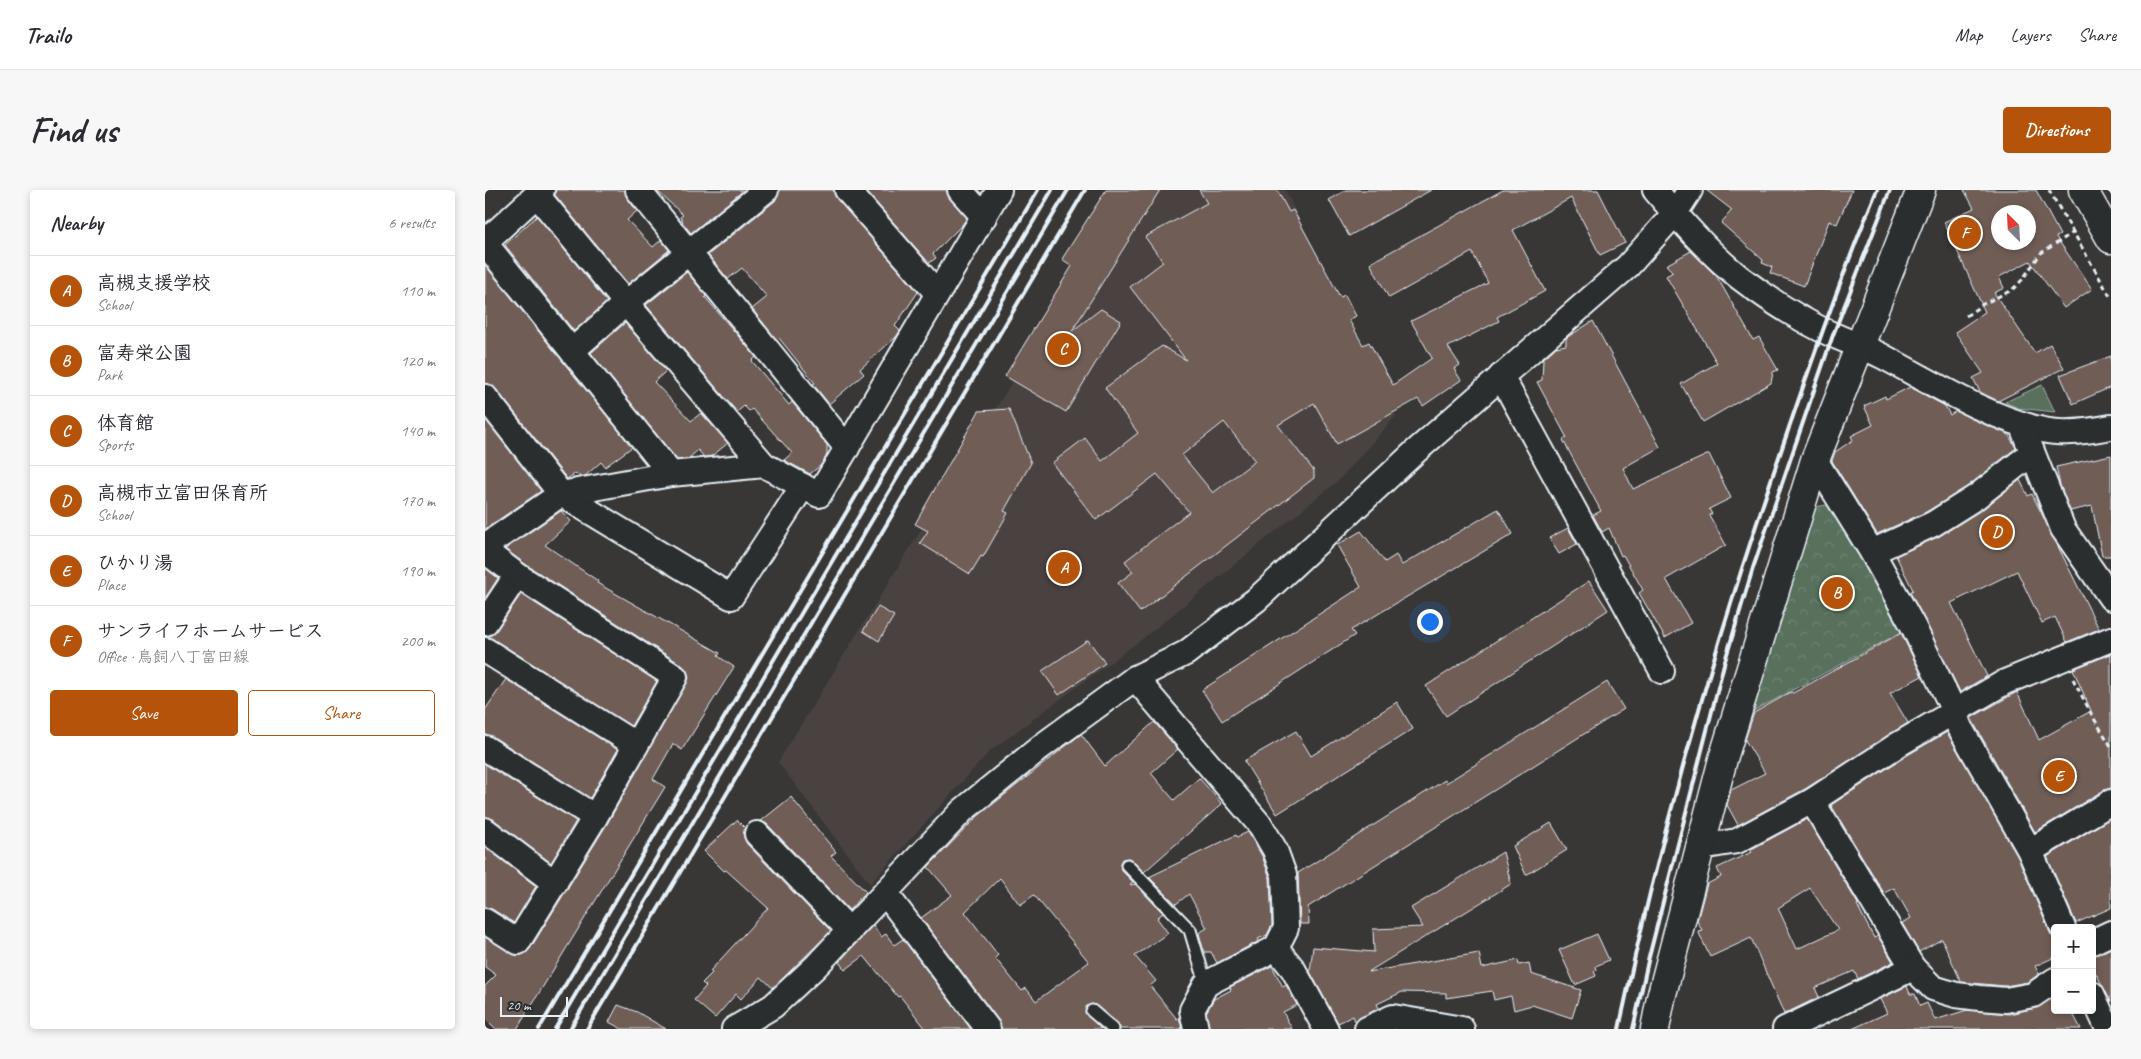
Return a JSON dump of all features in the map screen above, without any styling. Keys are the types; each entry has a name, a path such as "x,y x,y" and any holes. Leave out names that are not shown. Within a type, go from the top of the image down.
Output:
{"street":[{"path":"638,190 847,448"},
{"path":"572,351 626,303 767,190"},
{"path":"847,190 937,293"},
{"path":"960,190 984,217"},
{"path":"671,474 485,242 540,192 626,303 764,465 819,494 999,190"},
{"path":"1655,190 1707,247 1740,277 1793,313 1833,334 1860,345 1988,411 2021,424 2045,430 2088,432 2111,427"},
{"path":"734,1029 773,1006 816,966 886,894 962,810 1042,746 1135,678 1186,653 1256,600 1416,450 1628,266 1675,213 1690,190"},
{"path":"1655,1029 1661,998 1726,750 1815,460 1921,190"},
{"path":"2083,190 2111,240"},
{"path":"1501,376 1661,671"},
{"path":"485,397 561,494 731,598 803,486"},
{"path":"2021,424 2063,529 2111,598"},
{"path":"1872,552 1941,520 1976,497 2032,453"},
{"path":"1815,460 1872,552 1913,626 1955,713 1959,726 2030,851 2061,924"},
{"path":"485,546 561,494 671,474 764,465"},
{"path":"485,551 517,575 675,678 595,817 518,942 485,921"},
{"path":"485,623 517,575"},
{"path":"1701,847 1737,841 1812,801 1899,744 1955,713 2005,682 2111,639"},
{"path":"485,650 636,745"},
{"path":"1135,678 1261,826 1275,850 1284,875 1286,928 1276,948 1206,984 1192,1010 1197,1029"},
{"path":"485,748 595,817"},
{"path":"1812,801 1913,968 1933,988 1956,995 2006,1000 2033,995 2051,983"},
{"path":"2030,851 2111,802"},
{"path":"485,830 555,882"},
{"path":"757,834 850,931"},
{"path":"886,894 988,1029"},
{"path":"2096,940 2111,933"},
{"path":"1276,948 1293,969 1326,1029"},
{"path":"1785,1029 1913,968"},
{"path":"2096,1003 2107,1029"},
{"path":"1367,1029 1393,1016 1462,1029"}],"lane":[{"path":"1127,865 1190,930 1206,984"},
{"path":"1092,1011 1113,1029"}],"path":[{"path":"2049,190 2111,298"},
{"path":"1966,316 1983,304 2012,290 2022,280 2041,253 2074,232"},
{"path":"2060,659 2067,667 2093,717 2111,746"}],"shaded area":[{"path":"1128,190 1285,190 1396,416 1339,480 1145,637 990,751 870,884 778,762 1065,296"}],"green space":[{"path":"2042,385 2055,412 2018,408 2005,402"},
{"path":"1833,504 1907,629 1748,714 1815,507"}],"building":[{"path":"555,190 625,190 627,198 637,211 627,220 653,247 661,240 669,250 628,284 555,195"},
{"path":"656,190 744,190 691,233 682,222 680,217 683,215"},
{"path":"779,190 834,190 837,199 918,292 895,326 900,331 896,337 860,369 864,374 829,404 813,384 815,383 779,338 777,340 752,309 767,297 742,268 728,279 708,255 775,201"},
{"path":"865,190 947,190 950,199 967,218 933,254 936,258 929,263"},
{"path":"1106,190 1160,190 1072,331 1101,309 1121,321 1066,412 1005,376 1072,266 1062,259"},
{"path":"1199,190 1277,190 1289,212 1293,210 1340,297 1345,295 1356,316 1349,320 1363,345 1369,342 1393,385 1432,358 1411,321 1488,283 1472,252 1389,298 1370,263 1503,190 1598,190 1625,243 1600,255 1571,198 1513,230 1545,291 1497,317 1499,321 1448,347 1460,365 1454,369 1461,380 1423,406 1418,399 1337,444 1314,403 1278,425 1314,471 1314,478 1140,612 1118,583 1133,572 1125,561 1189,512 1157,474 1096,520 1052,463 1085,438 1102,461 1138,433 1105,388 1162,346 1186,360 1130,287 1163,262 1145,237 1207,203","holes":["1224,422 1255,461 1213,493 1182,455"]},
{"path":"1346,190 1431,190 1349,236 1329,200"},
{"path":"1706,190 1852,190 1837,224 1829,221 1804,286 1770,273 1772,267 1762,263 1763,260 1721,223 1732,210"},
{"path":"1964,190 2036,190 2060,235 2056,237 2092,289 2064,308 2030,261 1999,277 2004,288 1994,293 2035,353 2050,344 2064,368 1998,401 1980,392 1973,378 1983,373 1955,332 1985,312 1944,222 1974,208"},
{"path":"537,216 607,302 574,331 505,245"},
{"path":"1691,251 1717,277 1753,340 1759,337 1778,370 1773,372 1771,383 1703,422 1681,384 1717,363 1666,276 1673,272 1666,265"},
{"path":"485,265 632,447 605,467 601,462 585,476 580,477 576,473 567,479 496,389 485,384"},
{"path":"687,272 705,297 756,357 752,361 789,405 792,402 827,445 827,455 821,465 810,474 784,460 792,453 752,409 749,411 744,406 737,412 646,305"},
{"path":"1593,321 1660,447 1623,468 1633,489 1709,454 1731,498 1709,509 1712,514 1709,515 1726,545 1666,579 1691,623 1665,638 1639,593 1643,590 1623,555 1621,556 1609,528 1602,532 1593,515 1601,511 1563,440 1567,438 1537,382 1542,380 1543,359 1556,347 1566,345 1566,338"},
{"path":"625,323 666,371 654,382 691,421 701,413 728,443 712,456 704,457 698,450 688,459 677,460 591,353"},
{"path":"2111,356 2111,387 2073,404 2060,375"},
{"path":"1910,387 1945,406 1950,415 1956,411 2008,434 2016,448 1968,486 1926,512 1877,534 1832,461 1835,452 1853,440 1851,436 1873,425 1864,406 1885,396 1886,399"},
{"path":"1009,409 1031,463 1004,511 1008,513 983,557 981,556 970,574 920,543 928,531 915,524 979,411"},
{"path":"485,419 541,491 485,529"},
{"path":"2111,455 2111,556 2102,556 2092,506 2070,511 2060,485 2056,467"},
{"path":"2020,480 2028,496 2032,494 2099,629 2067,642 2055,617 2042,623 2017,571 1951,603 1987,676 1960,692 1910,592 1913,590 1896,556 1940,536 1983,509"},
{"path":"1498,509 1513,534 1351,630 1355,635 1222,721 1202,690 1361,587 1337,545 1361,531 1385,562 1396,555 1402,565"},
{"path":"561,511 571,521 545,545 598,581 597,583 720,653 718,656 734,667 682,750 673,744 653,779 665,787 517,1029 495,1029 485,1019 485,986 496,975 485,967 485,937 517,956 524,954 530,949 607,824 689,678 687,671 682,665 525,564 505,549"},
{"path":"1568,528 1577,544 1559,554 1549,538"},
{"path":"485,568 498,578 486,597 485,597"},
{"path":"1589,581 1608,610 1446,716 1426,686"},
{"path":"521,594 657,681 631,726 489,636 496,631"},
{"path":"878,607 894,616 879,641 863,631"},
{"path":"1901,633 1922,676 1890,693 1908,723 1805,789 1738,825 1727,805 1731,790 1765,773 1745,740 1754,713"},
{"path":"1088,640 1105,663 1059,695 1042,671"},
{"path":"2111,654 2111,788 2104,790 2035,832 1971,718 2017,692 2039,740 2091,711 2073,669"},
{"path":"506,679 618,750 590,798 492,736 485,734 485,710"},
{"path":"1607,682 1624,709 1308,907 1309,924 1300,924 1298,873 1445,780 1446,783"},
{"path":"1397,702 1413,729 1277,814 1244,761 1296,731 1311,756"},
{"path":"1154,722 1178,749 1151,773 1174,800 1199,778 1222,804 1144,872 1129,858 1122,859 1120,863 1121,870 1133,882 1130,884 1135,884 1163,913 1157,918 1168,933 1135,956 1156,981 1150,986 1177,1019 1179,1017 1182,1029 1120,1029 1118,1023 1093,1004 1086,1007 1085,1013 1101,1029 1001,1029 999,1021 921,918 952,895 928,867 977,817 1081,734 1105,766","holes":["1000,878 1020,905 1034,895 1089,962 1036,1001 1026,988 1022,991 995,958 998,955 965,912"]},
{"path":"1947,732 2018,857 2051,934 2051,959 2035,966 2039,974 2028,982 2005,986 1961,982 1942,939 1919,952 1902,923 1911,918 1894,888 1884,893 1831,805 1906,756"},
{"path":"485,764 576,821 551,863 493,819 485,817"},
{"path":"791,797 836,852 831,856 866,892 849,910 767,824 761,821"},
{"path":"2111,818 2111,908 2076,923 2047,857"},
{"path":"1807,819 1858,904 1874,938 1878,936 1893,962 1858,979 1854,971 1815,988 1819,997 1784,1014 1751,938 1710,957 1698,931 1702,930 1697,921 1707,884 1721,877 1717,868 1752,852 1750,850","holes":["1810,888 1838,930 1797,949 1778,908"]},
{"path":"737,820 745,828 744,837 747,844 831,931 773,988 761,977 741,999 736,994 715,1018 694,1000 706,986 702,983 712,973 710,971 768,908 726,870 724,871 704,851"},
{"path":"1551,823 1567,850 1526,875 1513,846"},
{"path":"1248,832 1262,856 1270,878 1272,925 1267,935 1258,939 1259,941 1217,963 1211,952 1204,952 1199,933 1207,928 1189,894 1176,904 1149,877 1236,835 1237,837"},
{"path":"485,847 536,886 514,923 492,909 485,907"},
{"path":"1503,852 1511,884 1368,972 1479,953 1482,968 1518,960 1519,965 1529,963 1531,974 1581,990 1572,1018 1532,1005 1514,1010 1511,996 1494,1000 1492,991 1446,998 1446,993 1402,992 1377,1004 1379,1008 1355,1021 1353,1016 1338,1023 1310,972 1313,947 1374,952 1373,929 1423,927 1411,908"},
{"path":"873,925 881,937 886,934 894,945 903,939 971,1029 926,1029 900,996 898,997 864,956 845,970 839,962"},
{"path":"1597,934 1609,960 1596,966 1597,970 1594,971 1596,976 1575,985 1559,950"},
{"path":"2111,948 2111,1002 2096,974 2096,954"},
{"path":"1272,966 1283,987 1286,985 1297,1005 1283,1012 1292,1029 1209,1029 1206,1012 1214,999 1231,990 1230,987"},
{"path":"1907,986 1910,994 1915,994 1920,1006 1927,1003 1935,1020 1967,1010 2009,1014 2036,1008 2051,999 2051,1014 2073,1014 2081,1029 1852,1029 1887,1013 1880,999"},
{"path":"618,1005 637,1012 666,1029 622,1029 609,1022"}],"railway":[{"path":"539,1029 1038,190"},
{"path":"555,1029 1052,190"},
{"path":"570,1029 1068,190"},
{"path":"587,1029 1085,190"},
{"path":"1619,1029 1652,883 1671,810 1734,593 1815,352 1877,190"},
{"path":"1633,1029 1648,961 1724,664 1753,568 1833,335 1890,190"}],"place":[{"name":"サンライフホームサービス","path":"1965,233"},
{"name":"体育館","path":"1063,349"},
{"name":"高槻市立富田保育所","path":"1997,532"},
{"name":"高槻支援学校","path":"1064,568"},
{"name":"富寿栄公園","path":"1837,593"},
{"name":"ひかり湯","path":"2059,776"}]}
